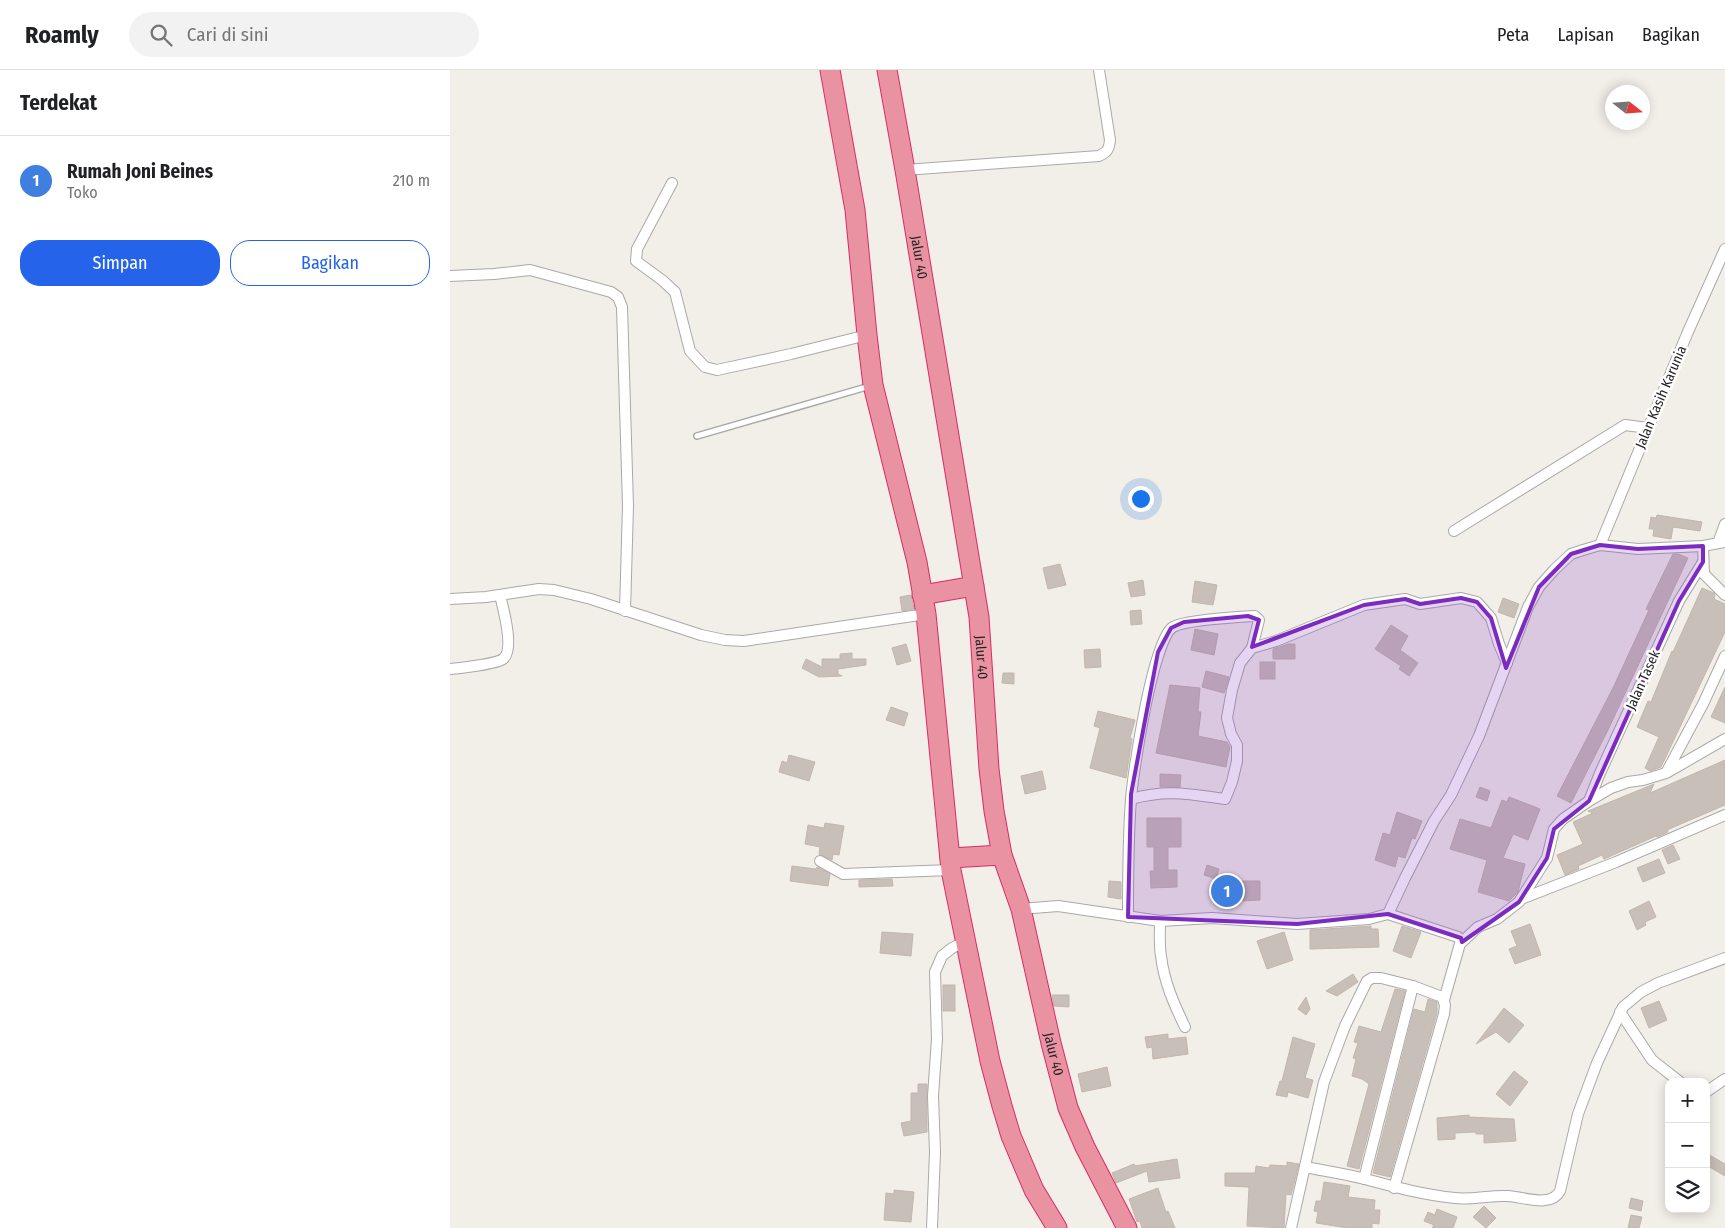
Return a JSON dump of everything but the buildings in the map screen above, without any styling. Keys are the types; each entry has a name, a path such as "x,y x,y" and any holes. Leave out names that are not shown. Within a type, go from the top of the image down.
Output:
{"highway":[{"path":"830,70 855,210 873,385 917,562 926,614 950,864 990,1061 1002,1106 1011,1136 1034,1190 1057,1228"},
{"name":"Jalur 40","path":"887,70 906,170 979,617 989,769 1002,855 1021,909 1050,1043 1068,1108 1085,1147 1127,1228"},
{"path":"922,595 974,586"},
{"path":"950,864 1002,855"}],"street":[{"path":"906,170 1098,156 1107,152 1110,140 1099,70"},
{"path":"672,183 637,249 636,261 675,292 690,351 705,367 717,370 867,335"},
{"name":"Jalan Kasih Karunia","path":"1600,545 1687,334 1725,249"},
{"path":"450,276 530,270 611,292 618,297 622,307 628,506 625,611"},
{"path":"1454,531 1625,425 1648,428"},
{"path":"1388,914 1479,736 1528,607 1539,587 1571,554 1600,545 1638,549 1703,546 1722,543 1725,524"},
{"path":"1703,546 1704,574 1725,595"},
{"name":"Jalan Tasek","path":"1590,801 1600,773 1672,618 1703,562"},
{"path":"450,599 500,595 539,589 554,590 570,593 701,635 724,640 744,641 926,614"},
{"path":"450,669 498,661 505,657 509,646 500,595"},
{"path":"1252,648 1276,641 1364,605 1405,600 1420,604 1461,598 1477,602 1491,618 1507,663"},
{"path":"1128,916 1131,799 1138,748 1158,652 1171,628 1184,622 1255,616 1259,620 1252,648 1240,663 1227,718 1231,734 1237,745 1237,761 1232,782 1225,799 1187,793 1154,793 1131,799"},
{"path":"1666,773 1703,704 1725,656"},
{"path":"1394,1188 1444,1014 1444,1000 1462,942 1478,927 1497,919 1521,899 1547,858 1554,829 1563,820 1611,788 1666,773 1725,739"},
{"path":"1521,899 1616,862 1725,815"},
{"path":"820,861 843,874 950,864"},
{"path":"1021,909 1058,906 1160,921 1212,918 1297,924 1369,919 1388,914 1458,937 1462,942"},
{"path":"1160,921 1161,955 1165,976 1172,1000 1185,1027"},
{"path":"932,1228 935,1152 933,1096 937,1039 935,972 942,956 966,941"},
{"path":"1306,1167 1364,1179 1394,1188 1454,1198 1501,1196 1544,1200 1555,1198 1563,1180 1578,1114 1597,1063 1620,1012 1630,1000 1650,987 1725,958"},
{"path":"1292,1228 1324,1082 1345,1026 1368,981 1376,978 1413,986 1439,995 1444,1000"},
{"path":"1364,1179 1413,986"},
{"path":"1620,1012 1652,1060 1675,1078"},
{"path":"1710,1089 1725,1080"}],"lane":[{"path":"697,436 873,385"}],"highlighted area":[{"path":"1600,545 1638,549 1703,546 1703,562 1679,601 1589,801 1554,829 1547,858 1519,902 1462,942 1461,938 1388,914 1297,924 1128,917 1131,794 1158,652 1171,628 1184,622 1248,616 1259,620 1252,647 1364,605 1405,599 1420,604 1461,598 1477,602 1491,618 1506,668 1539,587 1571,554"}],"place":[{"name":"Rumah Joni Beines","path":"1227,891"}]}
